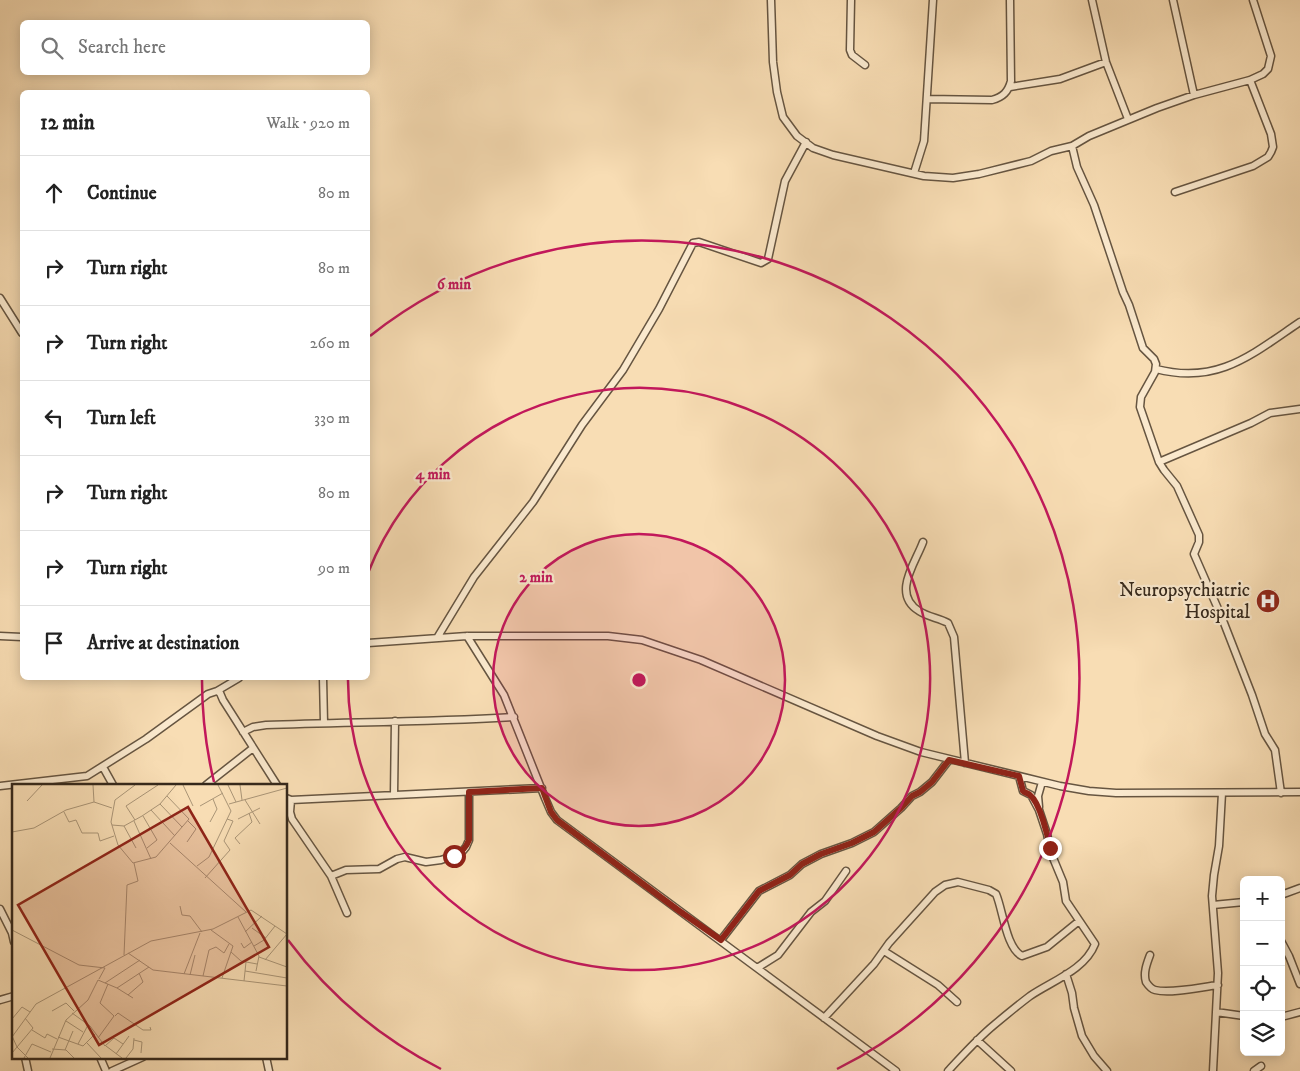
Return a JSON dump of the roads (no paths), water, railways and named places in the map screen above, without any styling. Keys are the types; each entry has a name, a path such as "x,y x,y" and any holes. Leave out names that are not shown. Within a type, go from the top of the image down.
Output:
{"street":[{"path":"771,0 773,62 781,109 783,117 797,136 813,148 833,155 914,173 953,178 979,174 1031,161 1051,151 1072,146 1089,136 1128,119 1194,94 1250,80 1264,74 1268,69 1271,56 1253,0"},
{"path":"852,0 850,50 852,55 865,65"},
{"path":"914,173 924,141 933,0"},
{"path":"928,99 992,100 1003,96 1012,82 1010,0"},
{"path":"1092,0 1106,62 1128,119"},
{"path":"1173,0 1194,94"},
{"path":"1010,87 1060,80 1106,62"},
{"path":"1175,192 1253,166 1268,157 1273,147 1271,134 1250,80"},
{"path":"437,638 474,577 533,502 582,425 623,370 659,309 693,243 700,242 761,263 768,259 785,181 806,142"},
{"path":"1072,146 1123,292 1130,304 1143,348 1154,359 1156,369 1141,397 1140,404 1159,462 1177,486 1198,535 1199,542 1194,554 1222,618 1265,734 1275,750 1282,793"},
{"path":"0,298 20,330"},
{"path":"1156,369 1173,374 1190,375 1222,369 1251,354 1300,322"},
{"path":"1159,462 1250,424 1270,413 1300,409"},
{"path":"923,542 908,576 909,601 919,611 948,623 952,630 965,763"},
{"path":"0,636 20,637"},
{"path":"467,636 495,678 514,717 551,812 557,820 896,1071"},
{"path":"370,643 467,636 608,636 642,640 701,660 877,736 921,752 1042,782 1089,791 1116,793 1300,792"},
{"path":"17,784 87,776 146,739 208,694 235,680"},
{"path":"323,680 324,723"},
{"path":"217,690 276,784"},
{"path":"243,732 253,727 266,725 455,721 514,717"},
{"path":"394,795 395,721"},
{"path":"207,784 253,748"},
{"path":"721,940 759,891 790,875 802,864 821,854 852,843 874,832 912,796 932,782 949,760"},
{"path":"103,766 112,784"},
{"path":"948,1071 977,1040 1030,996 1066,974 1087,958 1095,944 1066,901 1063,882 1051,853 1039,810 1031,795 1023,791 1019,776"},
{"path":"1039,810 1038,796 1042,782"},
{"path":"347,913 331,876 292,819 288,799 542,788"},
{"path":"331,876 346,870 379,869 397,859 405,857 426,862 441,860 461,853 469,840 469,792"},
{"path":"1213,1071 1218,984 1213,884 1219,851 1222,793"},
{"path":"757,968 778,955 811,912 825,901 846,871"},
{"path":"824,1018 874,964 935,892 945,885 958,882 989,890 996,894 1012,946 1016,953 1022,956 1047,947 1080,921"},
{"path":"1285,894 1300,888"},
{"path":"1213,905 1240,902"},
{"path":"1,913 12,931"},
{"path":"1285,950 1300,984"},
{"path":"884,951 938,985 957,1002"},
{"path":"1150,954 1145,974 1146,981 1154,990 1169,991 1218,984"},
{"path":"1066,974 1082,1036 1094,1056 1107,1071"},
{"path":"1216,1012 1240,1015"},
{"path":"1285,1016 1300,1012"},
{"path":"977,1040 1011,1071"},
{"path":"25,1058 28,1071"},
{"path":"100,1058 106,1071"},
{"path":"112,1071 141,1058"},
{"path":"266,1058 269,1071"},
{"path":"1254,1071 1261,1066"}],"place":[{"name":"Neuropsychiatric Hospital","path":"1268,601"}]}
